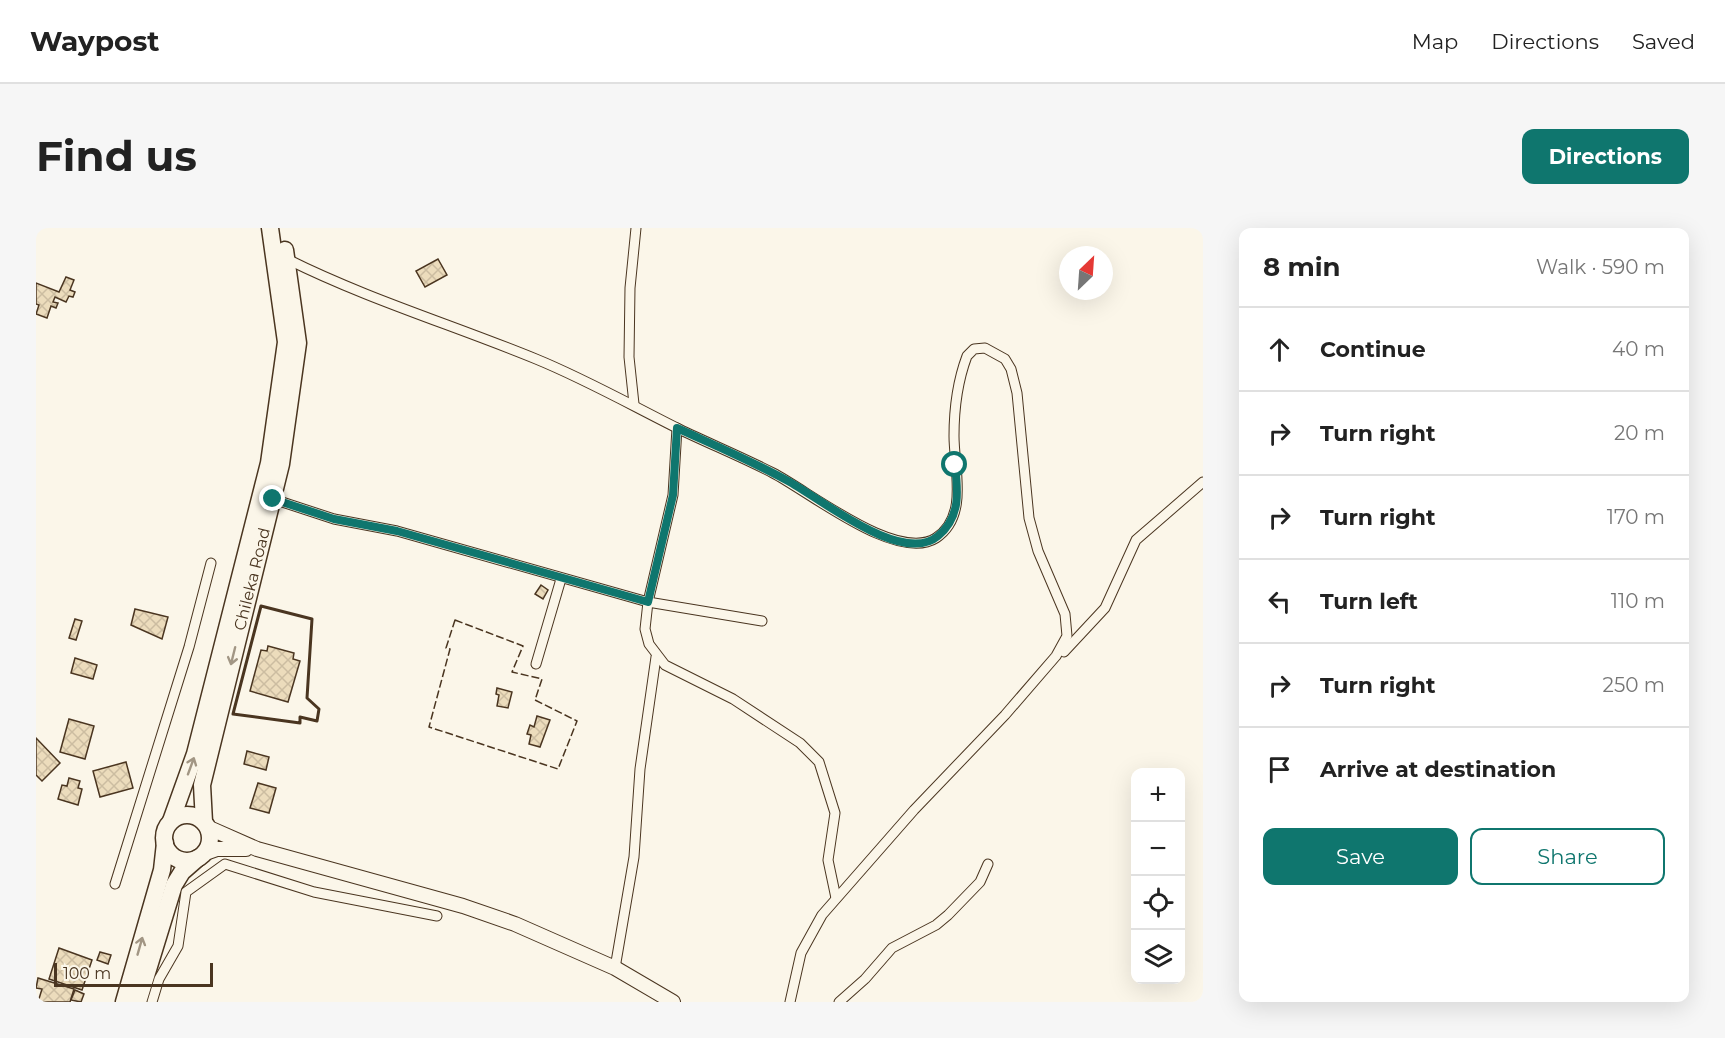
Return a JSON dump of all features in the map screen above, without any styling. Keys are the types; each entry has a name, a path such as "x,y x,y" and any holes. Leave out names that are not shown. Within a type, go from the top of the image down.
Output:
{"highway":[{"path":"266,497 286,342 270,228"},
{"name":"Chileka Road","path":"124,1002 162,870 165,831 171,821 195,754 290,416 298,343 281,228"},
{"name":"Chileka Road","path":"200,856 209,844 202,785 266,497"},
{"path":"171,821 188,815 206,825"},
{"path":"165,843 170,853 181,860 200,856"},
{"path":"138,1002 174,885 182,872 200,856"}],"main road":[{"path":"206,825 258,849 464,906 515,924 615,968 673,1002"},
{"path":"200,856 217,849 258,849"}],"street":[{"path":"634,404 630,357 630,288 636,228"},
{"path":"287,259 423,318 548,364 788,481 873,531 892,540 917,545 935,538 948,527 956,510 956,411 967,356 974,349 985,348 1005,359 1015,380 1031,526 1068,626 1064,644 1056,656 836,897 811,931 801,953 790,1002"},
{"path":"677,428 673,495 648,602 645,629 649,644 656,657 674,671 724,694 750,710 800,743 819,762 834,813 828,860 836,897"},
{"path":"1056,656 1065,651 1074,638 1091,626 1105,608 1136,540 1203,482"},
{"path":"266,497 315,513 406,534 648,602 762,621"},
{"path":"115,884 189,647 212,562"},
{"path":"536,664 561,579"},
{"path":"615,968 634,857 640,769 656,657"},
{"path":"152,1002 159,979 178,946 186,892 225,864 314,892 437,915"},
{"path":"839,1002 866,980 892,948 936,925 948,915 980,882 988,864"}],"building":[{"path":"438,259 447,275 425,287 416,271"},
{"path":"66,277 74,280 70,290 75,292 73,297 69,296 66,302 55,297 53,302 58,303 56,308 51,306 47,318 36,314 39,305 36,304 36,283 59,292"},
{"path":"541,585 548,590 543,599 535,594"},
{"path":"135,609 168,617 162,639 131,625"},
{"path":"75,619 82,621 76,640 69,638"},
{"path":"268,646 294,653 293,659 300,661 288,702 250,691 261,650 267,651"},
{"path":"75,658 97,665 93,679 71,673"},
{"path":"497,688 512,692 508,708 497,706 499,695 496,694"},
{"path":"537,716 550,720 540,747 529,744 531,735 527,734 530,725 534,727"},
{"path":"69,719 94,726 85,759 60,752"},
{"path":"36,738 60,763 42,781 36,775"},
{"path":"247,751 269,757 266,770 244,764"},
{"path":"126,762 133,788 100,797 93,771"},
{"path":"69,778 80,781 78,788 82,789 78,805 58,799 62,785 67,786"},
{"path":"258,783 276,788 269,813 250,808"},
{"path":"59,948 92,960 82,990 49,979"},
{"path":"100,952 111,955 108,964 97,960"},
{"path":"38,978 74,989 70,1002 38,1002 42,989 36,988"},
{"path":"75,990 84,994 81,1002 71,1000"}],"fence":[{"path":"455,620 523,646 512,672 542,679 535,700 577,721 558,769 429,727 450,649 446,648 455,620"}],"wall":[{"path":"261,606 312,619 307,698 319,709 317,721 300,717 300,723 233,714 261,606"}],"route":[{"path":"273,499 334,519 397,531 648,602 673,495 676,475 677,428 788,481 863,526 892,540 917,545 935,538 948,527 956,510 958,492 955,465"}]}
